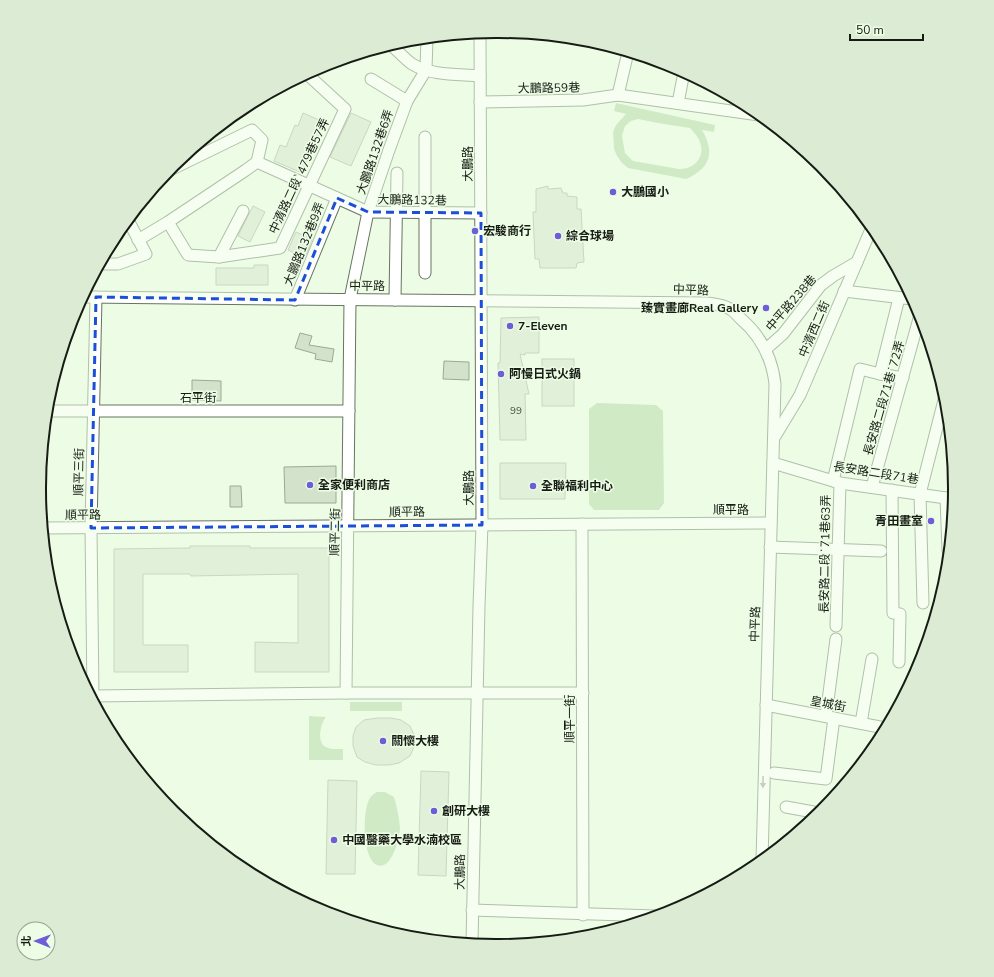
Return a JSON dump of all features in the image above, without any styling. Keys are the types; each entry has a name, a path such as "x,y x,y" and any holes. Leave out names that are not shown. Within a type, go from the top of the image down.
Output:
{"street":[{"name":"大鵬路","path":"472,938 478,606 482,525 480,39"},
{"path":"426,70 427,44"},
{"path":"396,50 412,64 426,70 480,76"},
{"path":"618,95 627,57"},
{"name":"大鵬路132巷6弄","path":"350,299 368,212 406,101 426,70"},
{"name":"中清路二段ˋ479巷57弄","path":"168,222 188,255 218,257 280,248 345,109 311,78"},
{"path":"678,103 683,78"},
{"path":"371,79 406,101"},
{"name":"大鵬路59巷","path":"480,102 583,100 618,95 745,113"},
{"path":"138,240 168,222 257,162 262,140 252,130 187,162"},
{"path":"425,137 425,273"},
{"name":"大鵬路132巷","path":"257,162 368,212 481,213"},
{"path":"395,300 397,173"},
{"name":"大鵬路132巷9弄","path":"295,300 337,198"},
{"path":"218,257 243,211"},
{"path":"106,264 118,264 146,254 130,228"},
{"name":"中清西二街","path":"774,438 800,394 869,234"},
{"name":"中平路238巷","path":"766,349 784,334 821,285 857,262"},
{"path":"844,291 905,298"},
{"name":"中平路","path":"89,297 707,303 730,309 751,327 766,349 772,362 774,378 774,438 764,743 762,852"},
{"name":"順平三街","path":"92,686 91,528 96,297"},
{"path":"899,298 880,374 903,378"},
{"name":"順平二街","path":"346,693 349,526 350,299"},
{"name":"長安路二段71巷˙72弄","path":"872,487 917,326"},
{"name":"長安路二段˙71巷63弄","path":"836,626 838,550 837,482 860,369 880,374"},
{"name":"石平街","path":"53,411 349,411"},
{"path":"923,603 920,494 941,412"},
{"name":"長安路二段71巷","path":"773,463 837,482 948,498"},
{"path":"892,490 893,614 900,614 899,662"},
{"name":"順平路","path":"48,528 771,523"},
{"name":"順平一街","path":"582,524 583,915"},
{"path":"770,547 881,551"},
{"path":"774,773 826,779 836,639"},
{"path":"862,723 872,659"},
{"path":"97,696 477,692 582,693"},
{"name":"皇城街","path":"766,705 879,727"},
{"path":"786,806 811,811"},
{"path":"472,910 640,916"}],"highlighted area":[{"path":"337,198 368,212 481,213 482,525 91,528 96,297 295,300"}],"green space":[{"path":"616,103 715,125 714,132 702,130 708,145 708,159 701,170 686,179 628,168 622,163 614,149 613,132 616,125 626,114 614,111","holes":["638,119 690,128 700,141 700,158 692,166 679,169 633,161 625,153 622,136 625,126 631,121"]},
{"path":"597,403 656,405 663,411 664,503 659,510 594,510 589,504 589,409"},
{"path":"350,702 402,702 402,711 350,711"},
{"path":"309,716 326,717 320,731 322,743 328,748 343,749 343,760 309,760"},
{"path":"377,792 385,792 394,797 400,827 399,838 394,852 387,863 382,866 377,865 372,861 368,854 365,833 367,804 371,797"}],"building":[{"path":"303,113 324,122 302,173 274,161 280,145 286,147 295,125 298,126"},
{"path":"351,113 371,122 351,166 330,157"},
{"name":"綜合球場","path":"548,186 548,189 561,188 563,193 567,193 567,196 577,197 577,209 581,209 584,262 577,263 576,268 540,268 539,259 535,259 533,212 536,212 536,189"},
{"path":"253,206 265,212 250,242 238,236"},
{"path":"296,232 312,239 305,258 288,250"},
{"path":"254,265 268,265 268,285 216,285 216,268 254,268"},
{"path":"539,317 539,353 525,353 525,355 520,354 529,394 525,394 526,440 500,440 498,363 500,363 501,318"},
{"path":"300,333 312,336 309,345 334,349 332,362 315,359 316,354 295,348"},
{"path":"542,359 574,359 574,406 542,406"},
{"path":"444,361 469,362 469,380 443,379"},
{"path":"192,380 221,381 221,401 192,400"},
{"name":"全聯福利中心","path":"500,463 566,463 565,499 500,499"},
{"name":"全家便利商店","path":"336,466 336,503 285,503 284,467"},
{"path":"230,486 241,486 242,507 230,507"},
{"path":"190,546 329,548 329,672 255,672 255,642 298,643 298,574 191,576 190,574 143,574 143,645 188,645 188,672 114,672 114,549 190,548"},
{"name":"關懷大樓","path":"377,718 401,720 410,726 414,735 414,747 410,756 399,763 389,765 376,765 365,762 357,757 353,746 353,736 356,727 364,720"},
{"name":"創研大樓","path":"421,771 449,772 446,876 418,875"},
{"path":"328,780 357,781 355,874 326,874"}],"place":[{"name":"大鵬國小","path":"613,192"},
{"name":"宏駿商行","path":"475,231"},
{"name":"綜合球場","path":"558,236"},
{"name":"臻實畫廊Real Gallery","path":"766,308"},
{"name":"7-Eleven","path":"510,326"},
{"name":"阿慢日式火鍋","path":"501,374"},
{"name":"全家便利商店","path":"310,485"},
{"name":"全聯福利中心","path":"533,486"},
{"name":"青田畫室","path":"931,521"},
{"name":"關懷大樓","path":"383,741"},
{"name":"創研大樓","path":"434,811"},
{"name":"中國醫藥大學水湳校區","path":"334,840"}]}
